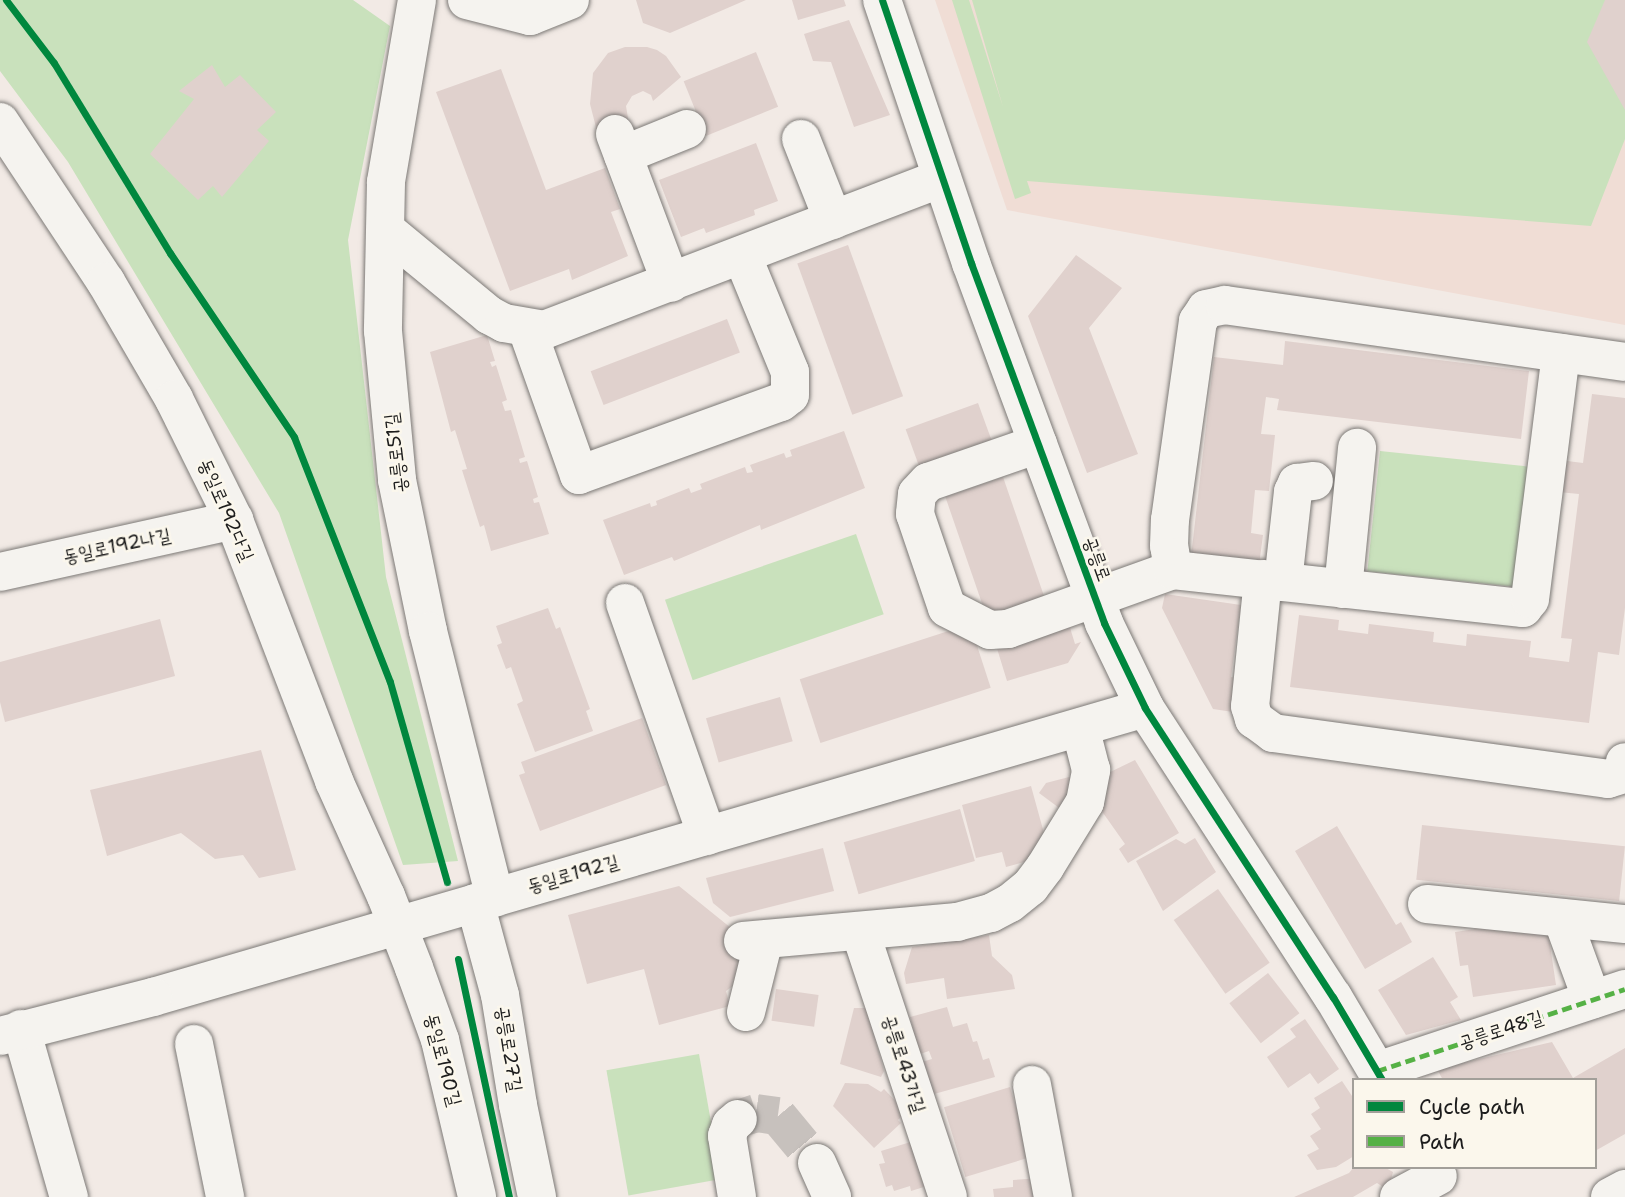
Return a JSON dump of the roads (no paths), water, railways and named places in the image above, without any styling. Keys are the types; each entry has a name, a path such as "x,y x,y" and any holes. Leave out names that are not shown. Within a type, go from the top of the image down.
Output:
{"street":[{"name":"공릉로51길","path":"417,0 386,182 383,331 397,480 485,900"},
{"path":"467,0 530,16 570,0"},
{"name":"공릉로","path":"883,0 942,178 1095,599 1144,708 1333,997 1379,1075"},
{"name":"동일로192다길","path":"0,122 106,282 174,399 234,520 334,781 398,925"},
{"path":"671,283 619,144 687,129"},
{"path":"801,139 834,220"},
{"path":"387,231 489,315 504,323 527,329 562,325 942,178"},
{"path":"527,329 579,475 781,402 790,395 790,372 742,255"},
{"path":"1173,570 1169,546 1170,520 1198,321 1206,309 1225,305 1625,362"},
{"path":"1095,599 1173,570 1524,608 1530,599 1561,353"},
{"name":"공릉로","path":"1038,444 928,482 917,494 915,514 947,608 990,630 1001,631 1095,599"},
{"path":"1343,589 1357,448"},
{"path":"1314,481 1297,483 1293,492 1250,706 1254,719 1273,733 1608,779 1623,774 1625,762"},
{"name":"동일로192나길","path":"0,572 234,520"},
{"path":"625,603 707,836"},
{"name":"동일로192길","path":"10,1032 153,997 1144,708"},
{"path":"746,1012 754,941 974,919 1010,903 1030,887 1085,802 1091,770 1080,727"},
{"name":"공릉로27길","path":"485,900 518,1105 537,1197"},
{"path":"1427,904 1625,923"},
{"path":"1562,918 1608,994"},
{"name":"동일로190길","path":"398,925 440,1040 477,1197"},
{"name":"공릉로43가길","path":"860,931 948,1197"},
{"name":"공릉로48길","path":"1379,1075 1608,994"},
{"path":"10,1032 69,1197"},
{"path":"194,1044 225,1197"},
{"path":"1032,1085 1053,1197"},
{"path":"737,1197 727,1136 731,1125 738,1119"},
{"path":"1399,1197 1440,1180"},
{"path":"1610,1197 1625,1189"}],"tunnel":[{"path":"738,1119 756,1113 778,1116 817,1163"}]}
